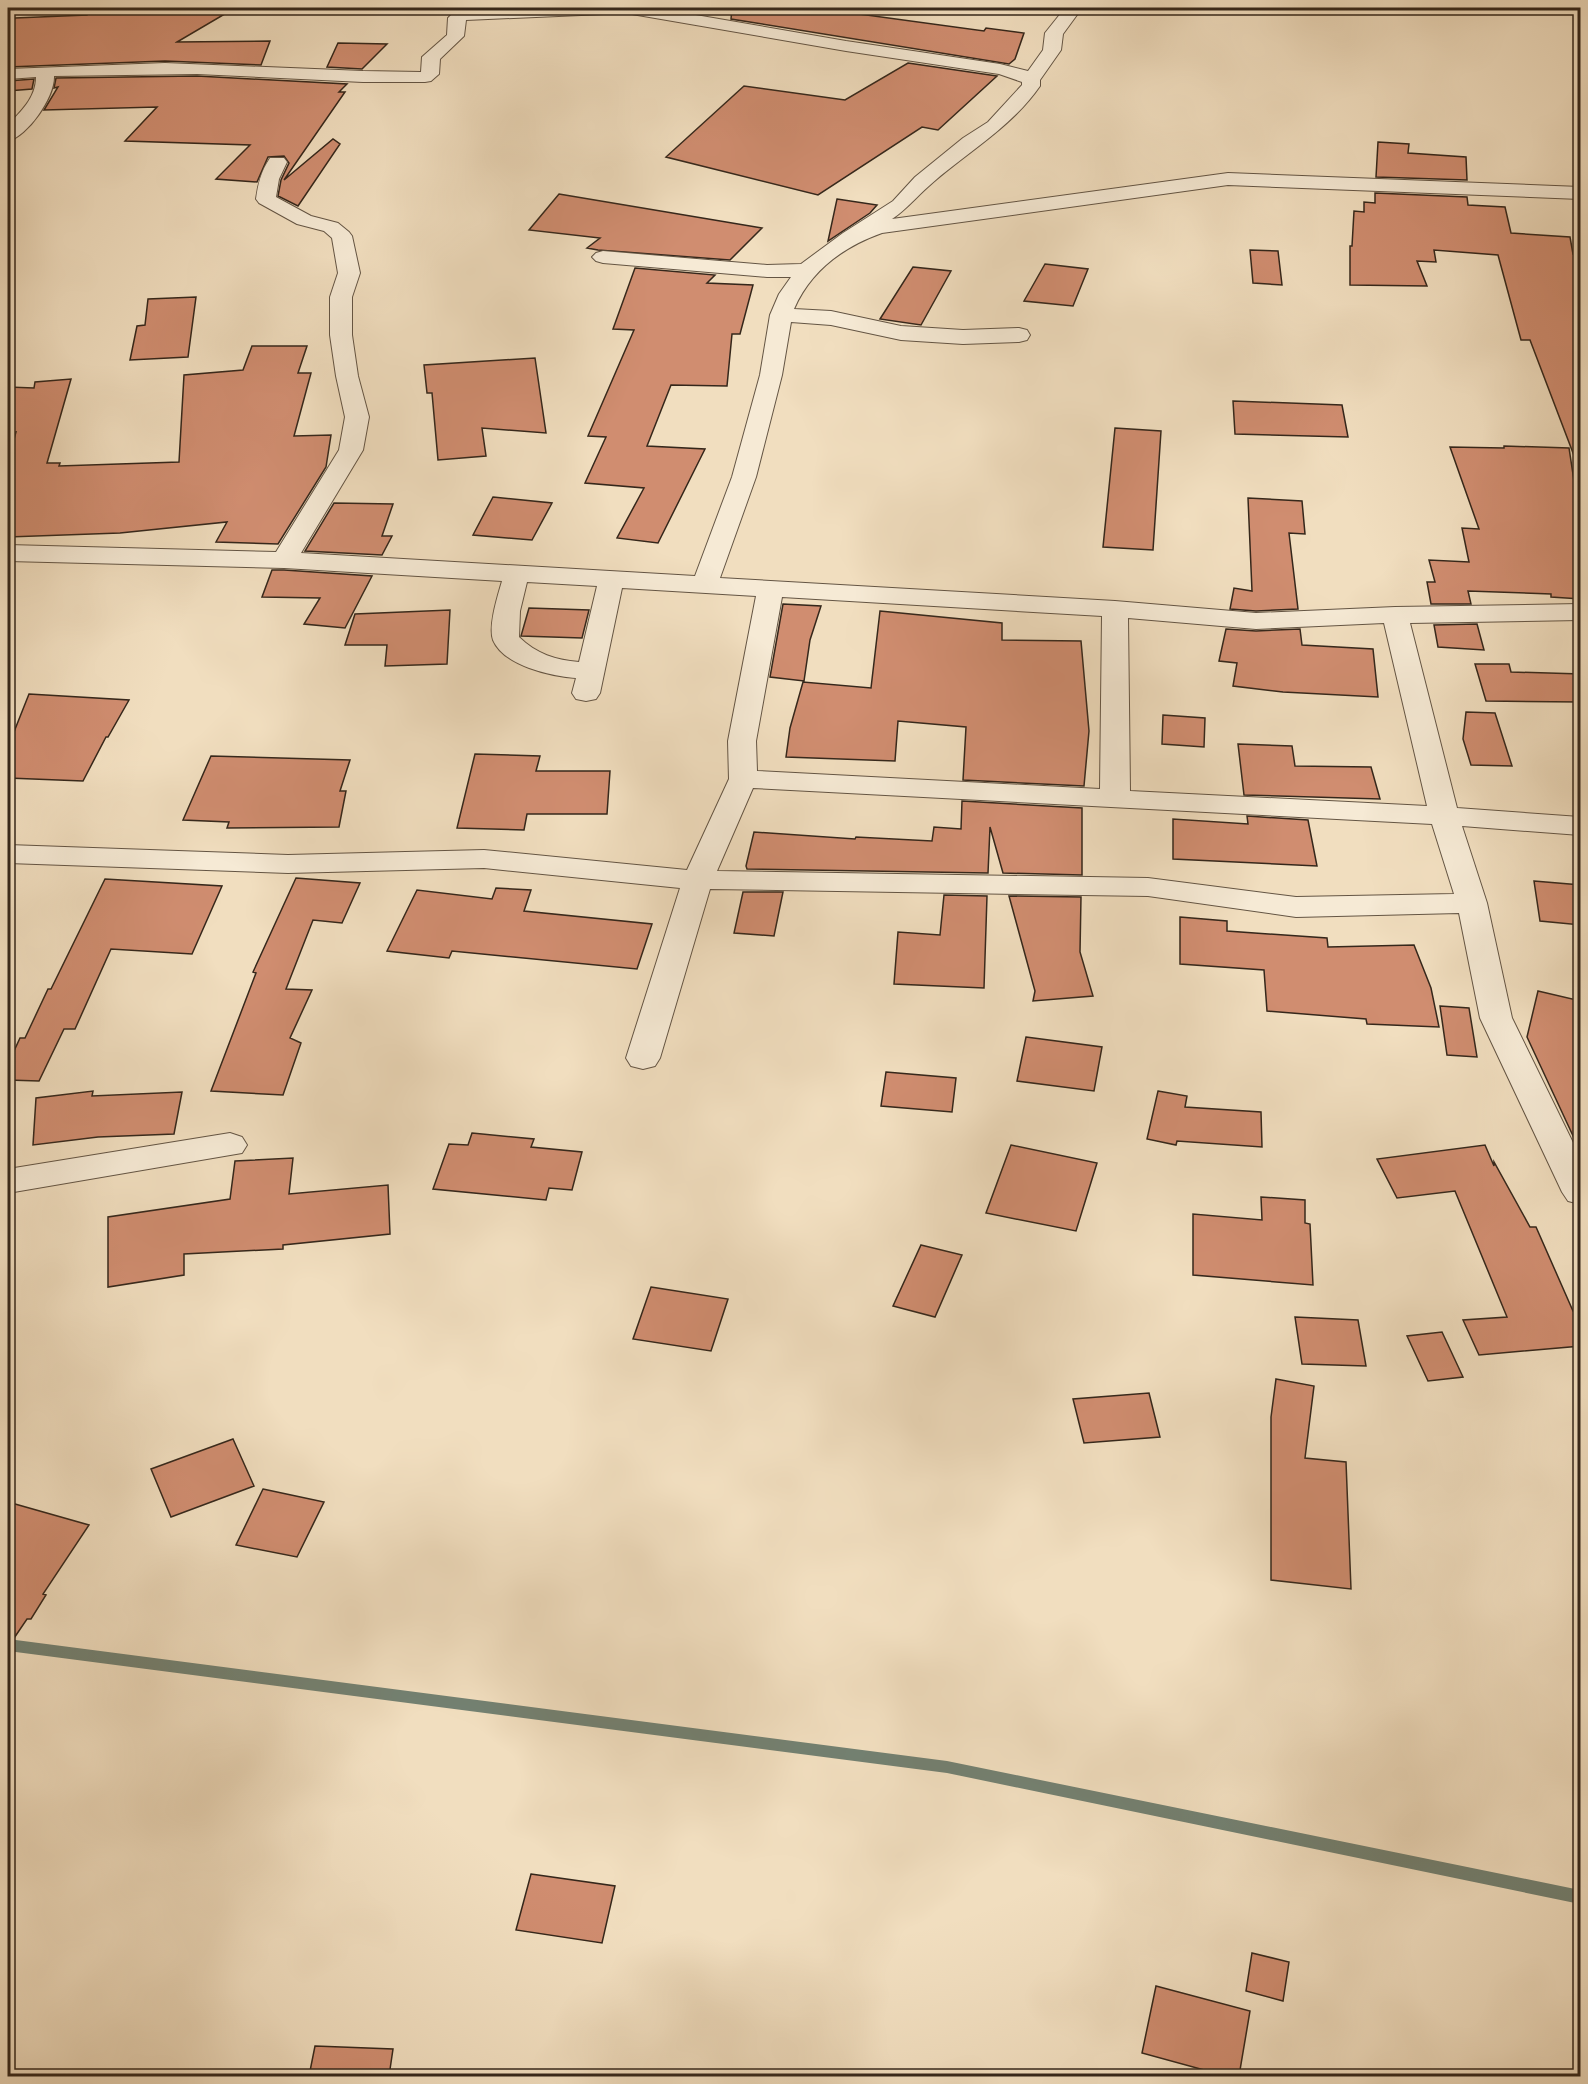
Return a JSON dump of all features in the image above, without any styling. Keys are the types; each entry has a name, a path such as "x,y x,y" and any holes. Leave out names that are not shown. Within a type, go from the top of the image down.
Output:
{"street":[{"path":"8,74 191,68 359,78 425,77 432,69 431,57 454,41 459,24 457,18 462,15 626,8 846,46 1000,69 1023,75 1031,80"},
{"path":"704,586 744,477 771,375 781,315 790,294 806,270 900,205 922,181 970,142 995,126 1031,86 1031,80 1052,50 1054,33 1074,8"},
{"path":"8,135 42,97 47,82 45,71"},
{"path":"277,162 269,179 266,199 304,220 331,227 342,236 349,273 341,297 341,335 347,376 357,417 351,450 284,560"},
{"path":"854,236 879,226 1228,179 1581,193"},
{"path":"900,205 937,218"},
{"path":"603,257 767,271 806,270"},
{"path":"781,315 831,318 901,333 963,337 1019,335"},
{"path":"8,553 284,560 1115,609 1256,621 1395,615 1581,612"},
{"path":"516,575 507,611 506,639 522,656 589,682 611,580"},
{"path":"643,1058 698,880 743,779 742,741 770,590"},
{"path":"1115,609 1115,799"},
{"path":"1395,615 1444,816 1472,903 1496,1018 1579,1186"},
{"path":"743,779 1444,816 1581,826"},
{"path":"8,854 288,864 484,859 698,880 1148,887 1296,907 1472,903"},
{"path":"8,1181 230,1145"}],"building":[{"path":"88,8 235,8 177,42 270,41 261,65 165,61 8,67 8,26 12,26 15,18 87,15"},
{"path":"732,8 866,8 859,14 984,31 986,28 1024,33 1015,59 1009,64 731,19"},
{"path":"338,43 387,44 362,69 327,67"},
{"path":"908,63 997,76 938,130 922,127 818,195 666,157 744,86 845,100"},
{"path":"197,76 347,84 339,92 345,92 284,180 333,139 340,144 298,206 278,196 281,180 289,163 284,156 268,157 257,182 216,179 250,145 125,141 157,107 44,110 58,87 54,88 56,78"},
{"path":"34,79 32,89 8,91 8,81"},
{"path":"1378,142 1409,144 1408,153 1466,157 1467,180 1376,177"},
{"path":"1375,193 1467,197 1468,205 1505,207 1511,233 1570,237 1573,254 1581,255 1581,465 1578,466 1530,340 1521,340 1498,255 1434,250 1436,262 1417,261 1427,286 1350,285 1350,246 1352,246 1354,211 1364,212 1364,202 1375,203"},
{"path":"559,194 762,228 730,260 598,250 587,248 600,238 529,230"},
{"path":"837,199 877,205 870,213 828,241"},
{"path":"1250,250 1278,251 1282,285 1253,283"},
{"path":"1045,264 1088,269 1073,306 1024,301"},
{"path":"913,267 951,271 921,325 880,319"},
{"path":"635,268 715,275 707,283 753,285 740,334 732,334 727,386 671,385 647,446 705,449 658,543 617,538 644,488 585,483 606,437 588,436 634,330 613,329"},
{"path":"196,297 188,357 130,360 137,326 145,325 148,299"},
{"path":"252,346 307,346 298,373 311,373 294,436 331,435 326,467 278,544 216,542 227,522 120,533 8,537 8,462 16,432 8,433 8,387 34,388 35,382 71,379 47,463 60,463 59,466 179,462 184,375 243,370"},
{"path":"535,358 546,433 482,428 486,456 438,460 432,393 427,393 424,365"},
{"path":"1233,401 1342,405 1348,437 1235,434"},
{"path":"1115,428 1161,431 1153,550 1103,547"},
{"path":"1504,446 1569,448 1581,527 1581,599 1551,597 1551,594 1468,591 1471,604 1431,604 1427,582 1435,582 1429,560 1469,562 1462,528 1479,529 1450,447 1504,448"},
{"path":"493,497 552,503 532,540 473,535"},
{"path":"1248,498 1302,501 1305,534 1289,533 1298,609 1256,611 1230,609 1234,588 1252,591"},
{"path":"334,503 393,504 382,536 392,536 382,555 305,551"},
{"path":"272,570 372,576 345,628 304,624 320,598 262,597"},
{"path":"783,604 821,606 810,640 804,681 770,677"},
{"path":"529,608 589,610 582,638 521,636"},
{"path":"450,610 447,664 385,666 387,645 345,645 355,614"},
{"path":"880,611 1002,623 1002,640 1081,641 1089,731 1084,786 963,780 966,727 898,721 895,761 786,757 790,728 803,682 871,688"},
{"path":"1477,624 1484,650 1438,647 1434,625"},
{"path":"1226,629 1256,631 1300,629 1302,645 1373,649 1378,697 1283,692 1233,686 1237,663 1219,661"},
{"path":"1475,664 1509,664 1511,672 1581,674 1581,702 1486,701"},
{"path":"29,694 129,700 83,781 8,778 8,747"},
{"path":"1466,712 1495,713 1512,766 1471,765 1463,739"},
{"path":"1163,715 1205,718 1204,747 1162,744"},
{"path":"1238,744 1292,746 1295,766 1371,767 1380,799 1244,795"},
{"path":"475,754 540,756 536,771 610,771 607,814 527,814 524,830 457,828"},
{"path":"211,756 350,760 340,791 346,791 339,827 227,828 229,822 183,820"},
{"path":"962,801 1082,808 1082,875 1003,873 990,827 988,873 747,869 746,866 754,832 855,839 856,837 932,841 934,827 961,829"},
{"path":"1247,816 1308,820 1317,866 1173,859 1173,819 1248,824"},
{"path":"296,878 360,883 342,923 313,920 286,989 312,990 290,1038 301,1043 283,1095 211,1091 256,973 253,972"},
{"path":"105,879 222,886 192,954 111,949 75,1029 64,1029 39,1081 8,1080 8,1064 20,1038 25,1038"},
{"path":"1534,881 1581,885 1581,925 1540,921"},
{"path":"496,888 531,890 524,911 652,924 637,969 452,951 449,958 387,951 417,890 492,899"},
{"path":"743,892 783,892 774,936 734,933"},
{"path":"944,895 987,896 984,988 894,984 898,932 940,935"},
{"path":"1009,896 1081,897 1080,952 1093,996 1033,1001 1035,991"},
{"path":"1180,917 1227,921 1227,931 1327,938 1328,947 1414,945 1431,988 1439,1027 1367,1024 1366,1019 1267,1011 1264,970 1180,964"},
{"path":"1538,991 1581,1001 1581,1153 1527,1037"},
{"path":"1440,1006 1469,1008 1477,1057 1447,1055"},
{"path":"1026,1037 1102,1047 1094,1091 1017,1081"},
{"path":"886,1072 956,1078 952,1112 881,1106"},
{"path":"93,1091 92,1096 182,1092 174,1134 98,1137 33,1145 36,1098"},
{"path":"1158,1091 1187,1096 1185,1107 1261,1112 1262,1147 1177,1141 1176,1145 1147,1139"},
{"path":"472,1133 534,1139 531,1147 582,1152 572,1190 549,1188 546,1200 433,1189 449,1144 468,1145"},
{"path":"1011,1145 1097,1163 1076,1231 986,1213"},
{"path":"1485,1145 1494,1166 1494,1162 1530,1227 1536,1227 1573,1311 1581,1311 1581,1346 1479,1355 1463,1320 1507,1317 1455,1191 1397,1198 1377,1159"},
{"path":"293,1158 289,1194 388,1185 390,1234 283,1245 283,1249 184,1254 184,1275 108,1287 108,1217 230,1199 235,1161"},
{"path":"1261,1197 1305,1200 1305,1223 1310,1224 1313,1285 1193,1275 1193,1214 1262,1220"},
{"path":"921,1245 962,1255 935,1317 893,1306"},
{"path":"651,1287 728,1299 711,1351 633,1339"},
{"path":"1295,1317 1358,1320 1366,1366 1302,1364"},
{"path":"1442,1332 1463,1377 1428,1381 1407,1336"},
{"path":"1276,1379 1314,1386 1305,1458 1346,1462 1351,1589 1271,1580 1271,1417"},
{"path":"1149,1393 1160,1437 1084,1443 1073,1399"},
{"path":"233,1439 254,1486 171,1517 151,1469"},
{"path":"263,1489 324,1502 297,1557 236,1545"},
{"path":"8,1502 89,1525 43,1594 46,1595 31,1619 27,1619 8,1647"},
{"path":"531,1874 615,1886 602,1943 516,1930"},
{"path":"1252,1953 1289,1962 1283,2001 1246,1991"},
{"path":"1156,1986 1250,2011 1239,2076 1226,2076 1142,2053"},
{"path":"315,2046 393,2049 389,2076 309,2076"}],"waterway":[{"path":"8,1645 947,1767 1580,1897"}]}
